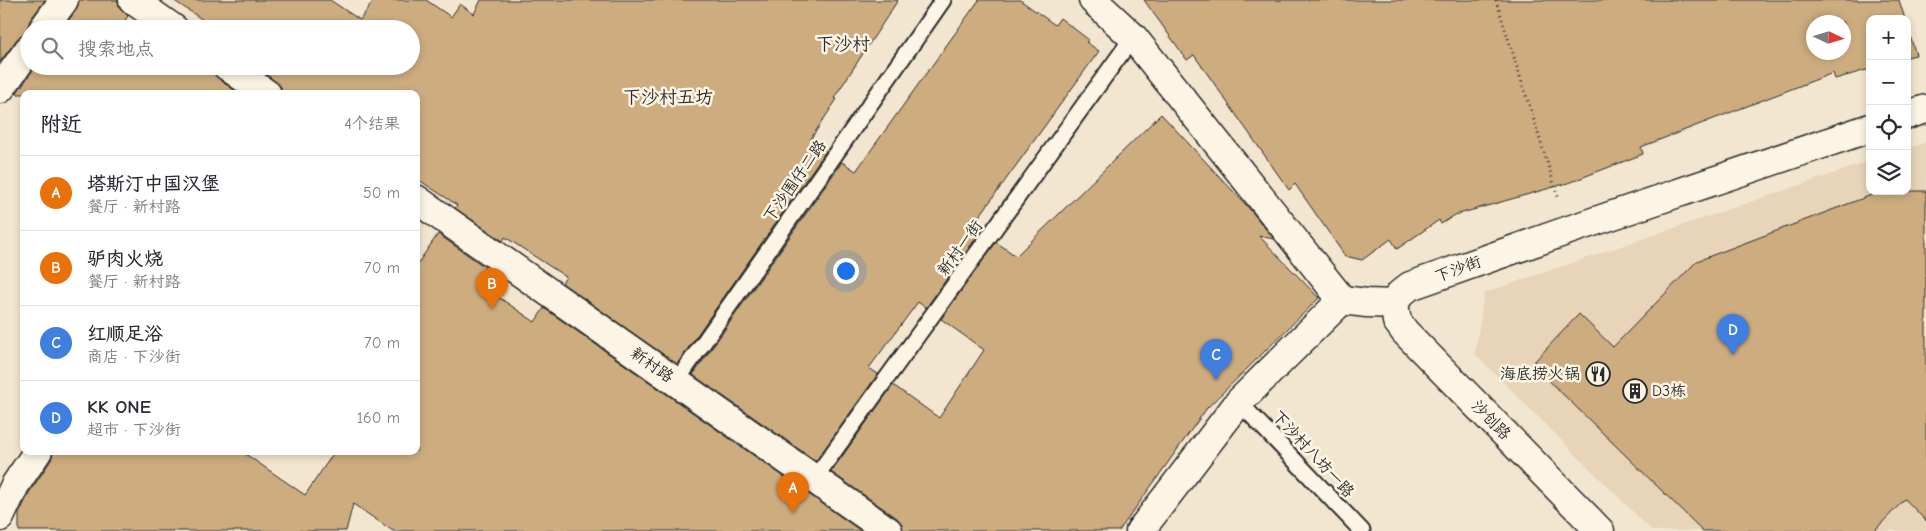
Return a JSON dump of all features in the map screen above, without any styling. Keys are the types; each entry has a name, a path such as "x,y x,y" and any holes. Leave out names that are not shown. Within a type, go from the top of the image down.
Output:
{"street":[{"path":"50,20 64,0"},
{"path":"133,0 161,20"},
{"path":"1093,0 1133,37 1342,300 1394,304"},
{"path":"0,90 20,62"},
{"path":"240,75 261,90"},
{"path":"1911,114 1926,109"},
{"name":"下沙街","path":"1394,304 1400,294 1410,286 1866,129"},
{"name":"新村路","path":"420,202 888,531"},
{"path":"1140,531 1239,402 1342,300"},
{"name":"沙创路","path":"1394,304 1397,321 1405,332 1600,531"},
{"path":"0,517 15,485 35,455"}],"lane":[{"name":"下沙围仔二路","path":"676,382 943,0"},
{"name":"新村一街","path":"814,479 1133,37"},
{"name":"下沙村八坊一路","path":"1239,402 1362,531"}],"path":[{"path":"1496,0 1569,230"}],"shaded area":[{"path":"1926,142 1926,531 1652,531 1475,354 1484,293 1866,162 1866,195 1911,195 1911,148"}],"building":[{"path":"0,0 45,0 30,20 20,20 20,37 0,62"},
{"path":"79,0 118,0 119,7 128,16 125,20 69,20 77,9"},
{"path":"173,0 330,0 360,20 203,20"},
{"path":"374,0 426,0 451,17 460,4 474,14 481,0 898,0 834,98 837,99 810,140 826,151 677,364 562,283 566,277 505,237 503,241 455,208 457,205 420,181 420,90 281,90 276,82 267,75 420,75 420,20 360,20"},
{"path":"979,0 1020,0 1055,25 1060,18 1089,40 1086,42 1099,51 973,225 981,231 926,308 918,302 869,368 878,374 816,461 693,375 842,162 856,171"},
{"path":"1144,0 1899,0 1904,15 1866,15 1866,70 1835,79 1833,73 1641,147 1643,154 1568,183 1455,215 1441,224 1439,220 1397,249 1391,239 1362,260 1345,256 1295,184 1289,190 1194,55 1187,60"},
{"path":"1911,39 1916,55 1911,56"},
{"path":"30,75 215,75 234,90 20,90 20,94 16,94"},
{"path":"1161,114 1247,206 1274,239 1259,236 1319,298 1207,408 1119,531 903,531 902,524 897,518 831,472 893,385 939,418 984,350 941,319 996,242 1016,256"},
{"path":"1911,191 1926,191 1926,521 1905,499 1874,531 1703,531 1532,364 1579,314 1613,347 1697,261 1871,195 1911,195"},
{"path":"438,234 485,267 475,281 535,322 544,308 861,531 393,531 353,504 346,531 19,531 19,514 29,493 51,460 52,455 247,455 305,495 332,455 420,455 420,260"}],"place":[{"name":"驴肉火烧","path":"492,309"},
{"name":"KK ONE","path":"1733,355"},
{"name":"海底捞火锅","path":"1598,374"},
{"name":"红顺足浴","path":"1216,380"},
{"name":"D3栋","path":"1635,391"},
{"name":"塔斯汀中国汉堡","path":"793,513"}],"district":[{"name":"下沙村","path":"843,44"},
{"name":"下沙村五坊","path":"668,97"}]}
